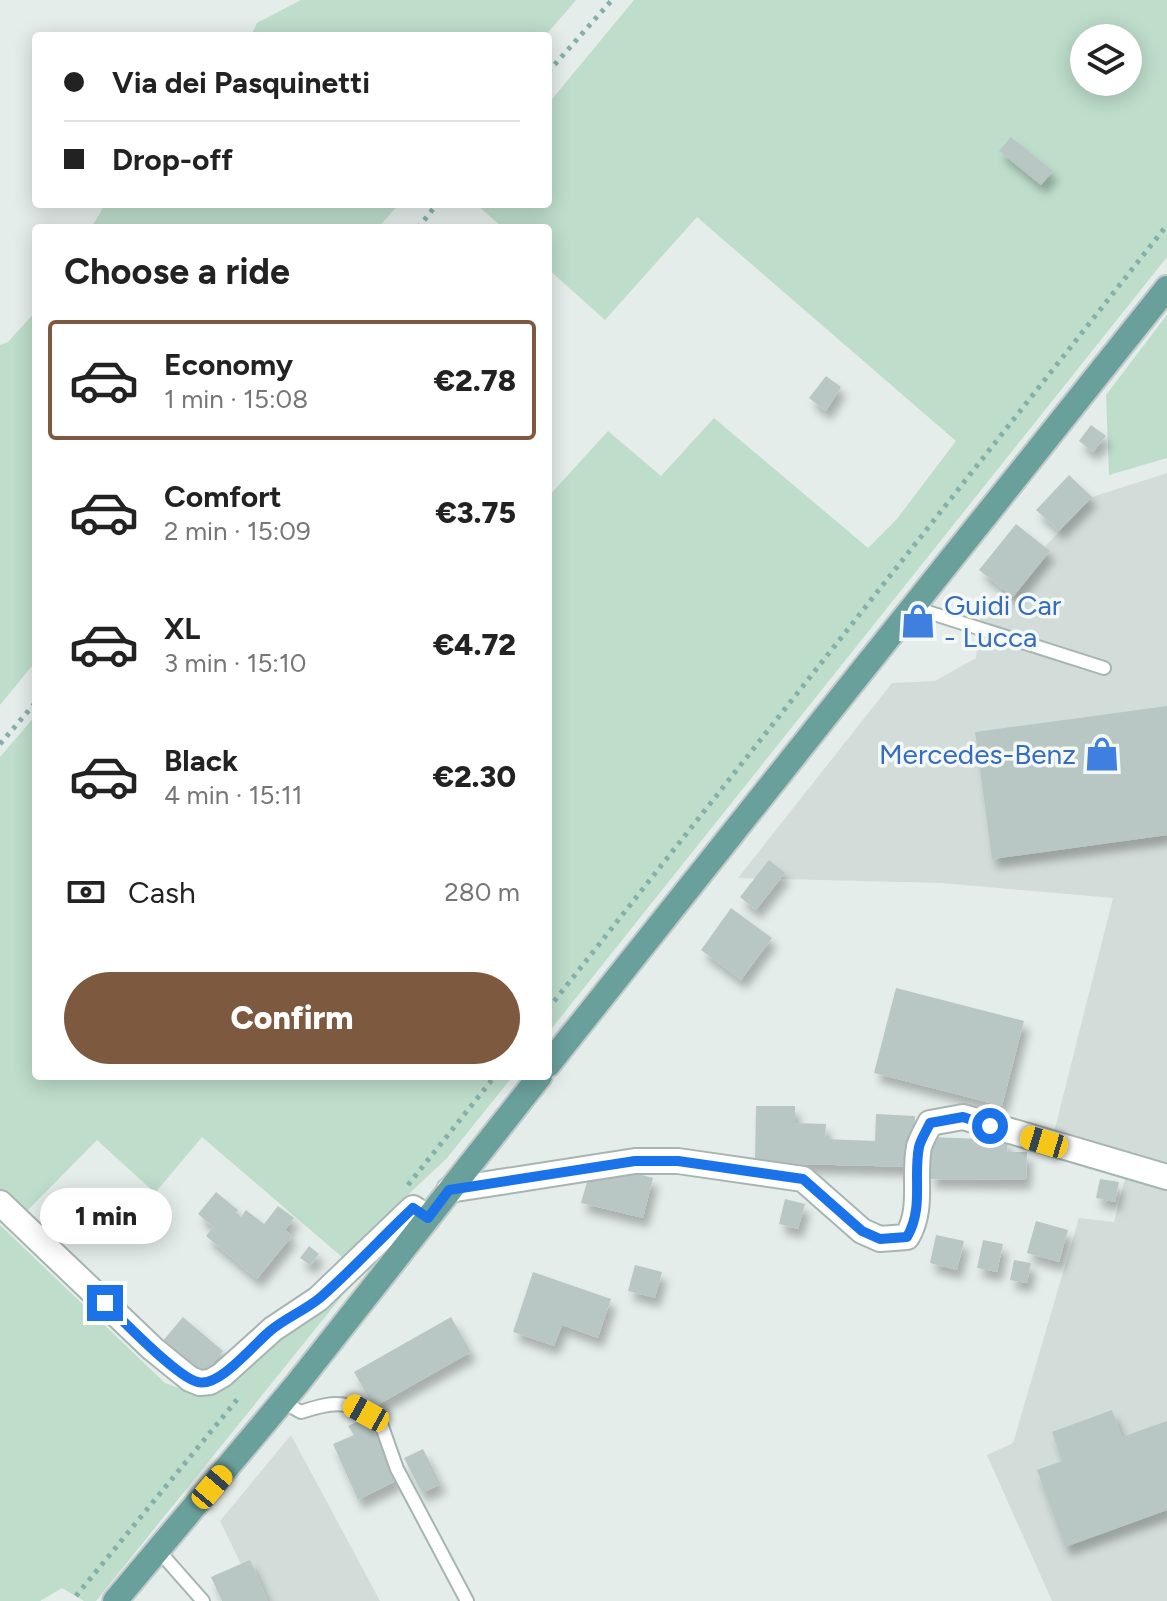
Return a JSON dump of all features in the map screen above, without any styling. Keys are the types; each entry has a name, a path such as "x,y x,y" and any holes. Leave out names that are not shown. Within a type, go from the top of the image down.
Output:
{"main road":[{"path":"552,1060 1167,288"},
{"path":"115,1601 126,1592 283,1402 537,1080"}],"street":[{"path":"449,1190 635,1161 678,1161 803,1179 862,1231 880,1239 907,1237 913,1227 917,1206 919,1145 930,1123 963,1117 1167,1177"},
{"path":"0,1203 153,1349 190,1379 200,1383 210,1382 222,1375 273,1329 318,1299 413,1208 428,1218"}],"lane":[{"path":"912,607 1104,668"},
{"path":"283,1402 301,1412 328,1403 351,1404 380,1421 397,1469 467,1601"},
{"path":"158,1550 203,1601"}],"path":[{"path":"552,68 612,0"},
{"path":"421,224 434,208"},
{"path":"552,1004 1167,225"},
{"path":"0,744 32,707"}],"shaded area":[{"path":"1167,473 1167,1601 1052,1601 987,1455 1013,1443 1079,1218 1114,1222 1130,1159 1053,1136 1113,898 942,883 738,878 892,683 935,681 976,658 981,614 1092,497"},
{"path":"291,1435 380,1601 259,1601 220,1521"}],"green space":[{"path":"301,0 576,0 548,32 253,32 257,23"},
{"path":"634,0 1167,0 1167,257 552,1028 552,493 608,431 661,476 714,418 868,548 897,519 956,441 697,217 605,320 552,273 552,224 498,224 480,208 552,208 552,99"},
{"path":"103,208 396,208 382,224 93,224"},
{"path":"32,315 32,666 0,705 0,345 8,342"},
{"path":"1167,315 1167,458 1109,475 1106,395"},
{"path":"32,720 32,1080 510,1080 447,1158 342,1257 202,1137 155,1193 97,1140 25,1213 0,1190 0,757"},
{"path":"0,1225 165,1383 205,1393 228,1384 388,1239 96,1601 84,1601 62,1588 40,1601 0,1601"}],"building":[{"path":"1011,137 1053,171 1041,185 999,151"},
{"path":"826,376 841,387 826,411 809,398"},
{"path":"1091,425 1106,436 1093,452 1079,441"},
{"path":"1069,475 1092,497 1059,531 1036,510"},
{"path":"1016,524 1050,551 1013,597 979,570"},
{"path":"1167,706 1167,835 992,859 975,732"},
{"path":"769,860 785,873 756,910 740,897"},
{"path":"731,908 772,938 741,980 701,950"},
{"path":"896,988 1024,1021 1002,1106 874,1073"},
{"path":"756,1106 795,1106 795,1123 826,1124 825,1139 875,1141 876,1114 915,1116 913,1167 755,1163"},
{"path":"931,1137 1008,1140 1007,1152 1027,1152 1026,1180 930,1179"},
{"path":"623,1170 653,1178 643,1218 581,1203 587,1182"},
{"path":"1100,1179 1119,1182 1115,1202 1096,1198"},
{"path":"216,1192 238,1210 236,1212 241,1217 246,1210 264,1224 278,1206 294,1218 285,1230 292,1236 257,1279 206,1236 213,1227 198,1214"},
{"path":"785,1199 805,1204 798,1229 779,1224"},
{"path":"1036,1221 1068,1230 1059,1262 1027,1253"},
{"path":"936,1235 964,1241 957,1270 930,1263"},
{"path":"983,1240 1003,1244 997,1272 977,1268"},
{"path":"309,1246 319,1254 310,1265 300,1258"},
{"path":"1014,1260 1031,1263 1027,1283 1010,1280"},
{"path":"635,1265 662,1272 655,1298 628,1291"},
{"path":"533,1272 611,1299 598,1338 562,1325 554,1346 513,1332"},
{"path":"183,1317 223,1351 203,1376 162,1342"},
{"path":"451,1317 471,1352 374,1407 354,1372"},
{"path":"1112,1410 1122,1437 1167,1421 1167,1510 1065,1547 1037,1470 1062,1461 1052,1432"},
{"path":"367,1417 398,1480 358,1500 333,1444 354,1435 348,1426"},
{"path":"423,1449 441,1484 422,1493 404,1458"},
{"path":"250,1560 268,1601 222,1601 211,1577"}],"place":[{"name":"Guidi Car - Lucca","path":"918,621"},
{"name":"Mercedes-Benz","path":"1102,754"}],"route":[{"path":"105,1303 190,1379 200,1383 210,1382 273,1329 318,1299 413,1208 428,1218 449,1190 635,1161 720,1165 803,1179 862,1231 880,1239 907,1237 913,1227 917,1206 919,1145 930,1123 963,1117 990,1126"}]}
